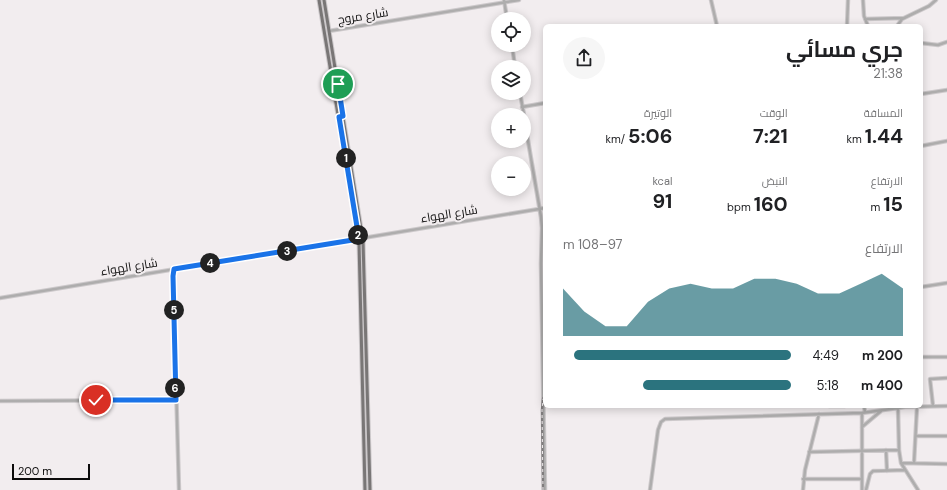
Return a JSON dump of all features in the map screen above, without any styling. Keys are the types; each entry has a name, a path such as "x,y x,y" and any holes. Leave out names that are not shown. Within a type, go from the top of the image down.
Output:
{"main road":[{"path":"319,0 341,116"},
{"path":"324,0 361,239 370,490"},
{"path":"361,239 365,490"}],"street":[{"name":"شارع مروج","path":"329,31 504,1 519,0"},
{"path":"711,0 717,24"},
{"path":"847,24 848,0"},
{"path":"863,0 865,19 867,24"},
{"path":"898,24 906,18 929,6 936,0"},
{"path":"504,1 506,12"},
{"path":"865,19 906,18"},
{"path":"923,43 938,45 947,42"},
{"path":"923,94 947,90"},
{"path":"521,100 522,107 543,103"},
{"path":"923,146 947,142"},
{"path":"530,148 542,228 541,264 543,354"},
{"name":"شارع الهواء","path":"0,298 540,208"},
{"path":"174,269 179,490"},
{"path":"923,287 947,283"},
{"path":"923,357 947,357"},
{"path":"933,406 930,378 947,378"},
{"path":"0,401 176,400"},
{"path":"923,407 947,406"},
{"path":"544,408 546,490"},
{"path":"862,490 862,427 864,408"},
{"path":"650,490 658,430 661,422 665,419 863,412 902,408"},
{"path":"914,463 917,408"},
{"path":"898,409 899,450 901,464 918,490"},
{"path":"862,427 883,410"},
{"path":"803,490 803,479 819,414"},
{"path":"916,436 947,436"},
{"path":"886,450 887,471"},
{"path":"809,452 899,450"},
{"path":"901,464 947,464"},
{"path":"866,490 871,472 904,470"},
{"path":"803,479 862,479"}],"railway":[{"path":"543,399 543,490"}],"route":[{"path":"96,400 176,400 174,269 359,239 339,117 343,116 338,84"}]}
